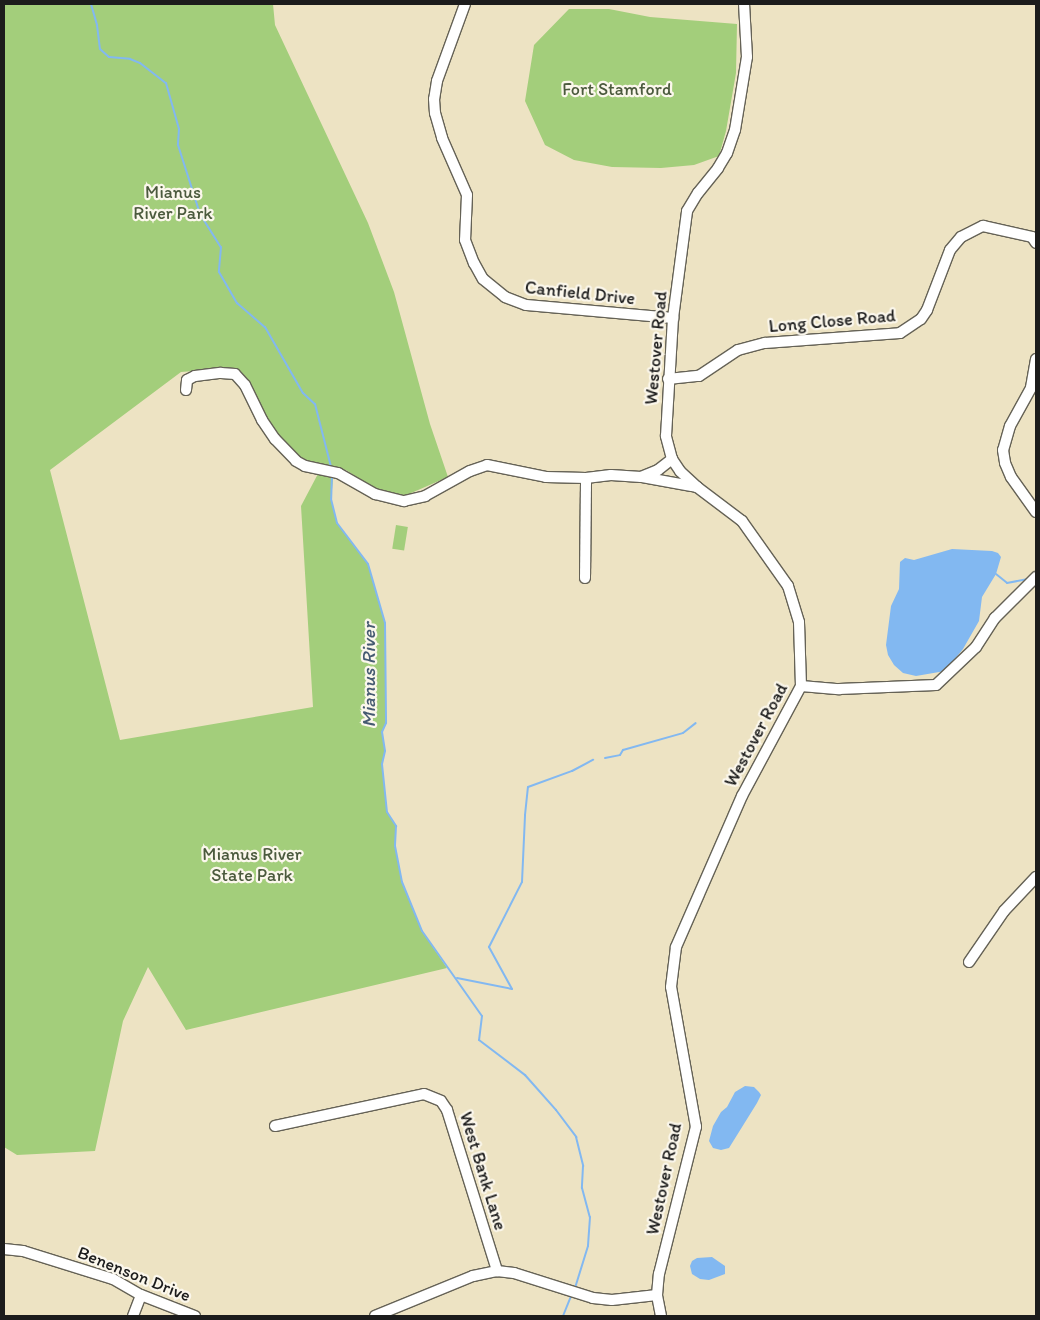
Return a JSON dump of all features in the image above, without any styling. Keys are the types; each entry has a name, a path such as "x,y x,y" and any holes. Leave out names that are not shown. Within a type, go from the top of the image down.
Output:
{"street":[{"name":"Canfield Drive","path":"465,4 437,81 434,99 439,131 467,195 465,240 474,264 484,279 506,297 526,305 673,318"},
{"name":"Westover Road","path":"661,1316 657,1295 659,1274 696,1127 671,987 676,947 742,796 801,686 799,622 788,586 742,521 697,487 680,471 672,459 666,436 673,318 687,211 703,185 718,168 727,153 735,130 747,57 744,4"},
{"name":"Long Close Road","path":"668,379 699,376 738,350 765,343 900,333 916,324 927,310 950,250 961,237 983,226 1032,237 1036,243"},
{"path":"1036,359 1031,388 1010,426 1003,450 1005,464 1011,477 1036,512"},
{"path":"186,390 187,380 194,376 221,372 236,374 245,385 262,420 281,447 305,466 334,473 375,494 404,501 425,496 470,471 487,465 546,477 586,478 612,475 641,477 697,487"},
{"path":"641,477 658,470 672,459"},
{"path":"585,578 586,478"},
{"path":"801,686 839,689 936,685 976,647 995,618 1036,577"},
{"path":"969,962 1004,911 1036,877"},
{"name":"West Bank Lane","path":"276,1126 424,1094 441,1101 447,1110 498,1272"},
{"name":"Benenson Drive","path":"4,1249 23,1251 113,1279 141,1294 195,1316"},
{"path":"375,1316 473,1276 498,1272 514,1273 582,1296 612,1300 657,1295"},
{"path":"133,1316 141,1294"}],"green space":[{"path":"4,4 273,4 275,25 368,223 394,292 430,424 448,477 402,497 386,496 346,470 331,469 333,480 331,499 337,523 368,564 385,623 386,723 382,732 385,751 382,764 387,812 396,826 395,846 402,882 422,931 447,968 186,1030 148,967 123,1021 95,1151 17,1155 4,1147","holes":["219,369 248,386 275,435 294,456 320,470 301,506 313,707 120,740 50,470 181,372"]},
{"name":"Fort Stamford","path":"569,9 609,9 650,17 737,24 736,73 726,131 719,156 694,165 661,168 612,167 574,160 545,145 525,101 534,45"},
{"path":"396,525 408,527 404,551 392,549"}],"water":[{"path":"952,549 992,551 998,553 1001,557 996,574 982,597 979,621 963,649 945,671 916,676 903,673 894,665 888,655 886,645 891,606 899,589 900,562 905,558 914,560"},
{"path":"745,1086 754,1087 759,1092 761,1095 757,1103 729,1148 721,1150 713,1148 709,1141 713,1126 735,1092"},
{"path":"712,1257 725,1266 725,1274 709,1280 700,1279 692,1274 690,1266 692,1261 697,1258"}],"waterway":[{"name":"Mianus River","path":"91,4 97,25 100,49 109,57 130,59 140,63 166,83 179,129 178,145 200,214 221,247 219,272 237,303 265,327 303,393 315,404 331,467"},
{"name":"Mianus River","path":"332,475 331,499 337,523 368,564 385,623 386,723 382,732 385,751 382,764 387,812 396,826 395,846 402,882 422,931 482,1016 479,1040 525,1075 556,1110 576,1137 583,1166 582,1188 590,1217 588,1246 575,1288"},
{"path":"996,574 1007,583 1027,579"},
{"path":"605,758 620,755 623,750 683,733 696,723"},
{"path":"457,978 512,989 489,947 522,882 528,787 572,771 593,760"},
{"name":"Mianus River","path":"563,1316 572,1294"}],"park label":[{"name":"Mianus River Park","path":"173,203"},
{"name":"Mianus River State Park","path":"252,865"}]}
